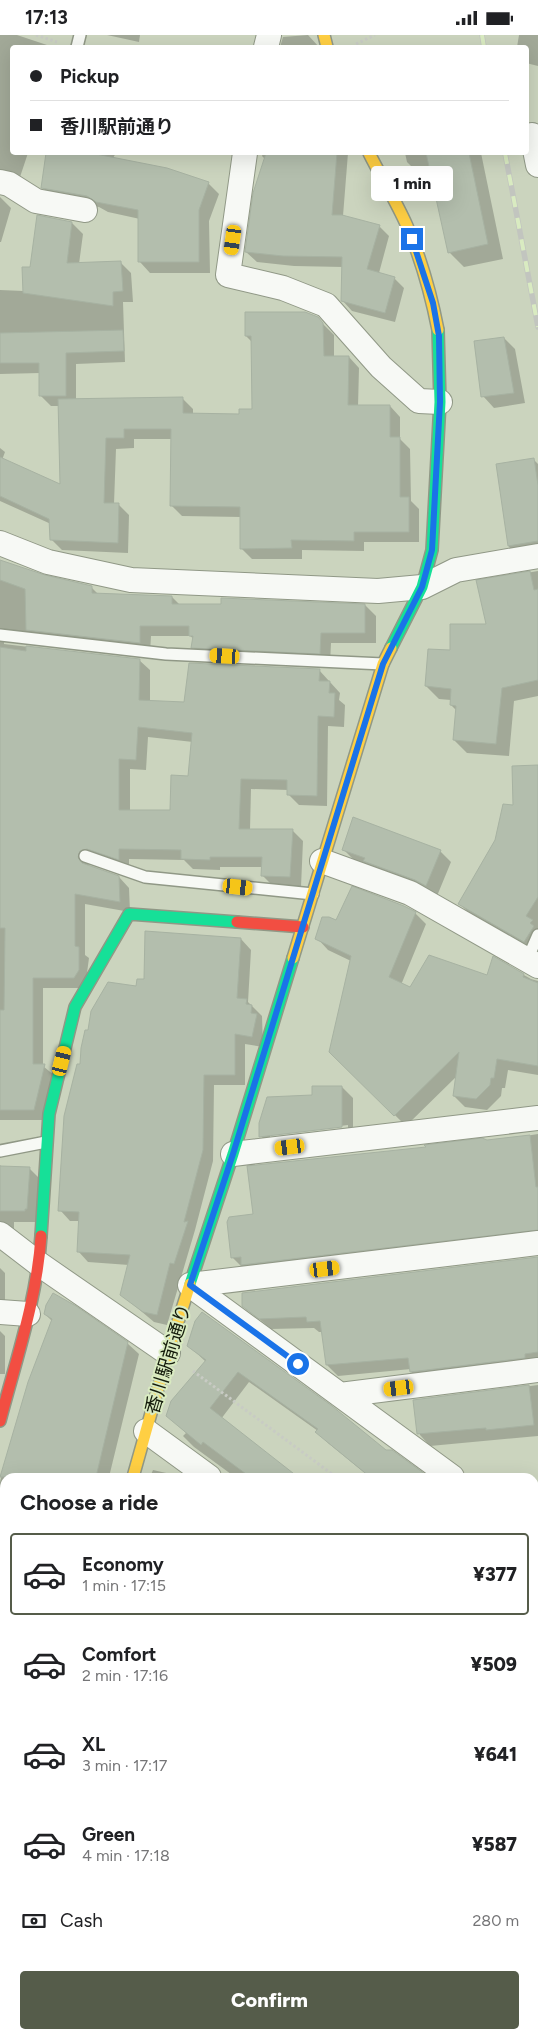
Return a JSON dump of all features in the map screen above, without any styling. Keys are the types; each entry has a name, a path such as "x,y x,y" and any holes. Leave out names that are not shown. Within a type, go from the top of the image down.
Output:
{"street":[{"path":"532,135 538,165"},
{"path":"245,155 228,275 283,287 326,305 381,367 419,401 440,402"},
{"name":"香川駅前通り","path":"134,1473 168,1353 233,1154 383,664 422,587 432,550 440,402 439,336 433,303 423,268 406,224 371,155"},
{"path":"0,182 10,185 36,201 85,210"},
{"path":"0,543 48,562 131,580 378,591 422,587 456,570 538,556"},
{"path":"322,861 410,893 533,963"},
{"path":"0,1421 39,1264 49,1114 75,1007 129,915 303,927"},
{"path":"233,1154 538,1118"},
{"path":"0,1234 39,1264 168,1353"},
{"path":"190,1285 538,1243"},
{"path":"190,1285 447,1473"},
{"path":"0,1312 28,1313"},
{"path":"340,1395 538,1371"},
{"path":"146,1431 204,1473"}],"lane":[{"path":"0,635 166,653 383,664"},
{"path":"85,856 145,877 312,894"},
{"path":"533,963 538,935"},
{"path":"0,1151 46,1142"}],"path":[{"path":"353,45 375,35"},
{"path":"168,1353 331,1473"}],"building":[{"path":"46,155 101,155 167,168 209,182 199,210 199,262 138,262 138,210 96,202 87,196 41,188"},
{"path":"265,155 337,155 332,215 342,215 380,225 367,269 395,277 385,313 341,301 342,257 283,256 245,252 253,193"},
{"path":"426,155 469,155 488,244 448,253"},
{"path":"37,215 72,222 67,263 121,261 123,291 113,292 113,306 23,293 22,267 30,267"},
{"path":"245,312 305,312 318,317 323,323 324,356 349,356 348,405 390,405 390,437 400,437 400,497 409,497 409,532 354,532 354,541 291,540 292,548 240,549 240,507 170,506 171,429 124,429 124,438 106,438 104,503 119,503 118,543 50,540 49,519 0,496 0,457 60,484 58,399 183,397 183,413 239,414 239,409 252,409 251,336 245,336"},
{"path":"123,330 124,351 66,353 66,396 39,396 39,363 0,363 0,333"},
{"path":"504,337 514,393 481,397 474,341"},
{"path":"534,458 538,485 538,541 508,546 496,464"},
{"path":"0,560 45,575 92,586 92,593 172,596 172,604 221,604 221,598 365,604 365,633 321,633 320,654 191,648 193,636 189,636 189,626 140,626 140,643 26,630 25,589 0,580"},
{"path":"530,571 534,590 538,589 538,680 502,688 496,744 453,740 456,706 450,705 451,689 425,686 428,649 450,650 450,624 486,624 476,580"},
{"path":"26,646 140,659 139,700 184,702 189,663 320,669 319,681 330,681 329,693 335,693 334,717 318,716 317,796 287,795 287,780 241,779 239,829 293,829 290,877 261,876 262,857 210,857 210,860 181,859 181,850 119,849 119,860 87,849 80,851 78,857 82,863 119,876 120,902 75,894 75,946 79,947 79,970 74,978 33,978 33,1064 45,1064 34,1110 0,1110 0,1010 4,1010 5,928 0,928 0,647 26,651","holes":["138,727 192,733 188,776 171,775 170,810 119,810 119,759 136,760"]},
{"path":"538,765 538,897 526,916 533,920 530,923 534,926 524,942 458,904 495,840 503,804 513,805 512,766"},
{"path":"353,817 441,850 426,886 415,880 363,861 365,858 342,850"},
{"path":"352,886 416,912 389,977 410,987 429,955 487,975 493,956 524,974 523,977 538,983 538,1066 497,1059 494,1078 491,1078 490,1085 476,1099 453,1096 459,1052 394,1116 329,1052 351,956 315,939 322,917 336,920"},
{"path":"145,931 241,938 237,998 247,999 246,1004 252,1005 251,1013 257,1014 252,1037 235,1034 235,1075 204,1075 203,1150 184,1222 188,1221 174,1264 170,1263 157,1315 143,1312 120,1295 130,1255 77,1252 79,1212 58,1211 64,1116 77,1064 80,1064 85,1030 88,1030 91,1011 108,982 136,986 137,979 144,979"},
{"path":"312,1086 342,1086 342,1127 259,1137 259,1123 267,1097 312,1095"},
{"path":"530,1135 536,1187 538,1187 538,1230 241,1265 241,1257 231,1258 227,1222 229,1217 253,1214 247,1166 426,1147 424,1145 482,1138 487,1140"},
{"path":"0,1166 30,1167 27,1209 25,1211 0,1211"},
{"path":"538,1257 538,1352 525,1354 525,1358 410,1372 408,1358 326,1365 320,1321 307,1322 306,1317 259,1319 242,1306 242,1293"},
{"path":"53,1293 76,1306 128,1342 97,1473 1,1473 28,1382 52,1319 44,1314 46,1305"},
{"path":"202,1312 332,1406 386,1450 392,1450 424,1473 365,1473 315,1432 318,1429 238,1372 210,1408 293,1473 245,1473 203,1442 201,1445 166,1416 171,1401 206,1360 187,1346 195,1321"},
{"path":"529,1385 534,1425 417,1434 413,1400"}],"railway":[{"path":"482,35 484,45"},
{"path":"505,155 538,327"}],"traffic: fast":[{"path":"391,648 422,587 432,550 440,402 438,330"},
{"path":"41,1236 49,1114 75,1007 129,914 237,922"},
{"path":"190,1284 233,1154 293,958"}],"traffic: slow":[{"path":"324,35 326,45"},
{"path":"370,155 412,238 425,277 438,330"},
{"path":"293,958 383,664 391,648"},
{"path":"134,1473 168,1353 190,1284"}],"traffic: jam":[{"path":"237,922 303,927"},
{"path":"0,1421 30,1306 39,1260 41,1236"}],"route":[{"path":"298,1364 190,1285 233,1154 383,664 422,587 432,550 440,402 439,336 433,303 412,239"}]}
